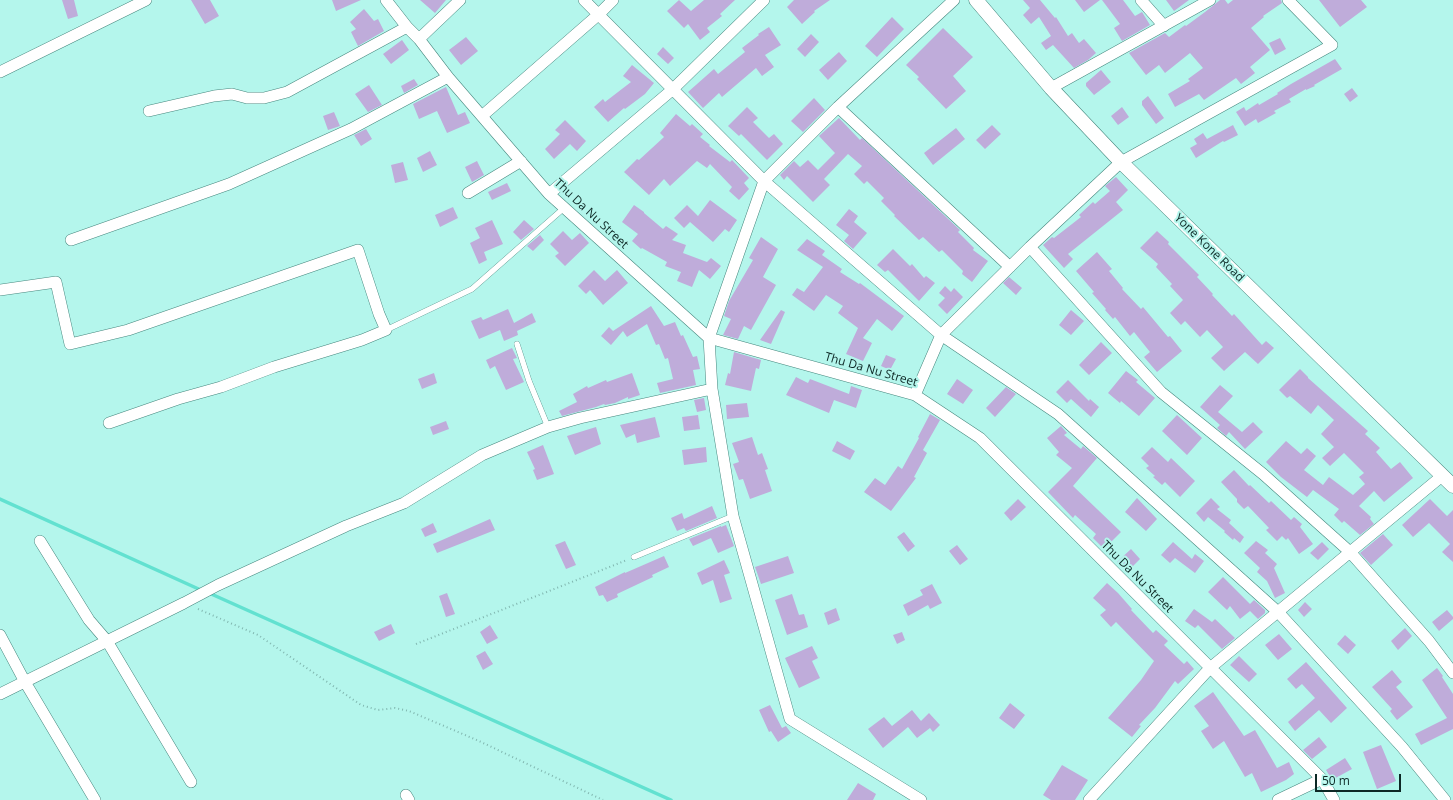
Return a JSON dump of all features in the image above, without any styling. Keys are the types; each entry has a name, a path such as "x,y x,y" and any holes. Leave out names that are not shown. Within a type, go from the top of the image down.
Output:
{"street":[{"path":"0,72 146,0"},
{"name":"Thu Da Nu Street","path":"386,0 407,27 419,39 448,77 549,194 709,338 915,395 980,438 1322,779 1334,800"},
{"path":"419,39 460,0"},
{"path":"584,0 764,181 941,335 1058,414 1278,612 1402,747 1445,800"},
{"path":"482,116 613,0"},
{"path":"549,194 672,90 764,0"},
{"path":"921,800 790,719 733,516 712,389 709,338 764,181 838,108 954,0"},
{"name":"Yone Kone Road","path":"976,0 1051,88 1121,162 1453,486"},
{"path":"1141,0 1164,26"},
{"path":"1051,88 1210,0"},
{"path":"915,395 941,335 1030,247 1121,162 1332,45 1288,0"},
{"path":"149,111 214,96 232,94 247,98 264,98 286,92 407,27"},
{"path":"71,240 229,184 351,128 448,77"},
{"path":"838,108 1010,267"},
{"path":"468,193 521,162"},
{"path":"1030,247 1161,392 1263,474 1350,552 1429,641 1453,673"},
{"path":"0,290 56,282 70,344 128,330 358,250 379,314 386,330 362,340 274,367 221,387 178,399 109,423"},
{"path":"0,694 218,585 346,526 404,503 482,455 548,426 712,389"},
{"path":"1089,800 1210,668 1442,476"},
{"path":"40,540 89,620 107,641 191,782"},
{"path":"0,635 25,682 95,800"},
{"path":"1278,800 1322,779"}],"lane":[{"path":"386,330 472,289 564,208"},
{"path":"517,344 529,381 548,426"},
{"path":"634,557 733,516"}],"path":[{"path":"416,644 634,557"},
{"path":"184,603 258,634 361,705 378,710 395,708 409,711 479,741 603,800"}],"building":[{"path":"62,0 74,0 78,16 68,19"},
{"path":"191,0 210,0 219,16 205,24"},
{"path":"332,0 361,0 336,11"},
{"path":"420,0 446,0 435,13"},
{"path":"679,0 691,11 704,0 735,0 720,14 722,16 707,28 710,32 700,40 688,24 684,28 667,11"},
{"path":"794,0 830,0 814,11 815,12 802,24 787,7"},
{"path":"1023,0 1040,0 1055,18 1056,17 1068,36 1072,33 1079,43 1084,39 1096,53 1088,60 1074,68 1053,45 1046,50 1041,43 1051,36 1039,17 1031,24 1023,15 1030,8"},
{"path":"1075,0 1100,0 1084,12"},
{"path":"1102,0 1123,0 1135,16 1142,12 1150,25 1122,41 1114,28 1120,24"},
{"path":"1166,0 1189,0 1174,11"},
{"path":"1220,0 1225,0 1228,4 1233,0 1281,0 1282,3 1263,16 1264,17 1251,28 1270,50 1250,67 1255,73 1241,84 1236,78 1204,100 1199,94 1175,107 1168,94 1190,81 1188,79 1203,68 1190,53 1165,73 1159,65 1146,75 1129,53 1165,33 1169,37"},
{"path":"1319,0 1361,0 1367,7 1340,27"},
{"path":"364,9 374,21 378,19 384,31 358,46 351,32 356,29 350,22"},
{"path":"892,17 904,29 877,57 865,46"},
{"path":"769,27 781,45 765,55 774,67 762,76 756,68 722,97 719,93 703,108 688,92 714,69 718,74 745,52 742,48 759,35 758,34"},
{"path":"943,28 973,57 953,76 966,91 946,109 917,79 919,77 906,65"},
{"path":"811,34 819,42 805,57 797,49"},
{"path":"466,37 478,51 461,65 449,50"},
{"path":"1280,38 1286,49 1275,55 1269,43"},
{"path":"402,40 409,50 391,64 383,54"},
{"path":"663,47 674,58 668,64 657,54"},
{"path":"839,52 847,61 828,80 819,70"},
{"path":"1335,59 1342,69 1314,85 1315,86 1306,89 1289,99 1291,102 1274,111 1276,113 1258,123 1256,119 1245,126 1236,112 1244,107 1246,111 1258,103 1259,105 1278,94 1277,93 1291,84"},
{"path":"632,65 654,83 645,94 625,109 624,108 608,122 594,107 603,99 605,102 631,82 623,76"},
{"path":"1101,70 1111,82 1094,95 1086,86 1086,83"},
{"path":"414,79 418,85 404,93 401,86"},
{"path":"369,85 382,105 368,112 355,94"},
{"path":"446,87 458,115 465,112 470,123 447,133 437,111 419,119 413,104"},
{"path":"1352,88 1358,96 1350,102 1344,94"},
{"path":"1148,96 1164,118 1156,124 1142,105 1142,101"},
{"path":"814,98 825,110 803,132 791,121"},
{"path":"747,107 758,118 753,122 769,138 774,134 783,144 767,160 741,134 739,136 728,126"},
{"path":"1122,107 1129,117 1118,125 1111,116"},
{"path":"334,112 340,126 328,130 323,116"},
{"path":"676,114 690,126 692,124 703,134 700,137 710,145 709,146 730,162 732,160 749,178 744,183 749,189 739,200 729,191 732,187 710,164 707,168 697,161 670,186 664,179 649,195 624,172 637,159 639,160 664,137 660,133"},
{"path":"839,118 860,140 862,138 960,230 958,232 974,248 973,250 988,261 972,282 962,274 963,271 942,250 939,252 923,237 919,240 894,216 895,215 881,201 884,198 867,181 864,184 854,174 862,166 848,154 824,179 830,185 813,202 787,176 784,180 780,175 794,161 800,167 808,160 818,170 835,153 819,136"},
{"path":"565,120 586,141 577,151 570,144 554,159 545,149 560,134 555,130"},
{"path":"992,125 1001,134 985,149 976,140"},
{"path":"1233,125 1238,135 1224,142 1223,141 1196,158 1190,148 1197,144 1194,139 1203,133 1207,139"},
{"path":"956,128 965,139 933,165 924,153"},
{"path":"366,129 372,139 361,146 354,135"},
{"path":"430,151 437,165 423,172 417,158"},
{"path":"477,161 484,175 472,182 465,167"},
{"path":"403,162 408,180 395,183 391,165"},
{"path":"1116,177 1128,190 1116,202 1123,210 1068,254 1073,259 1064,268 1043,245 1081,217 1079,215 1093,202 1095,204 1110,191 1105,186"},
{"path":"507,183 511,191 492,200 488,192"},
{"path":"710,200 737,220 729,232 725,229 713,242 690,222 684,228 674,218 687,205 698,216"},
{"path":"634,205 663,229 666,226 678,234 672,240 686,245 683,253 707,262 711,258 721,266 710,279 699,270 692,287 677,281 681,272 665,266 667,262 642,248 641,249 632,241 638,234 622,222"},
{"path":"453,207 458,218 440,227 435,215"},
{"path":"849,209 858,216 854,222 867,233 853,249 844,241 849,235 836,225"},
{"path":"492,220 503,244 484,252 487,260 479,264 470,243 480,238 475,228"},
{"path":"524,220 534,229 521,240 513,232"},
{"path":"563,231 572,240 580,233 589,243 565,266 555,256 559,253 550,244"},
{"path":"1157,231 1199,275 1197,277 1232,316 1234,314 1262,345 1266,341 1274,348 1258,364 1245,352 1224,371 1211,358 1223,347 1207,330 1200,337 1185,321 1181,325 1170,313 1183,300 1170,286 1172,284 1156,267 1158,264 1140,248"},
{"path":"540,235 544,240 533,251 527,246"},
{"path":"761,237 778,249 763,277 776,285 751,330 744,326 738,339 723,335 731,319 724,316 729,301 753,260 749,258"},
{"path":"807,239 825,251 822,255 842,269 840,272 859,284 860,283 904,316 892,331 877,319 863,338 872,343 863,361 846,354 858,328 838,313 843,306 826,295 814,311 792,295 797,288 804,292 823,267 797,250"},
{"path":"893,249 910,266 912,264 924,278 926,276 935,283 919,301 888,270 885,272 877,265"},
{"path":"1097,252 1112,269 1109,271 1123,288 1122,289 1141,309 1143,307 1182,351 1157,372 1144,357 1150,352 1134,332 1130,336 1115,317 1113,319 1092,293 1094,292 1076,271"},
{"path":"594,270 605,281 617,270 628,283 603,305 590,290 586,294 578,286"},
{"path":"1009,277 1022,288 1016,295 1003,283"},
{"path":"945,286 951,292 954,288 963,297 947,314 938,305 945,298 939,293"},
{"path":"651,306 664,326 675,322 693,357 697,356 700,369 693,370 696,385 660,393 657,383 673,379 668,358 665,359 659,344 656,345 647,324 627,337 623,331 611,345 601,336 609,327 613,331"},
{"path":"508,309 514,323 532,313 536,322 517,331 518,335 504,341 500,330 479,339 471,321 481,317 483,320"},
{"path":"781,310 785,312 771,344 760,340"},
{"path":"1071,310 1084,321 1071,335 1059,325"},
{"path":"1101,342 1112,353 1089,375 1079,365"},
{"path":"512,348 517,358 513,359 524,382 506,390 495,366 490,369 486,360"},
{"path":"734,352 761,360 759,369 756,368 751,391 725,385 728,373 730,374"},
{"path":"886,355 896,359 890,370 881,366"},
{"path":"1300,369 1308,378 1368,431 1365,434 1380,448 1376,452 1391,469 1400,462 1413,478 1384,502 1374,491 1359,506 1371,517 1370,519 1374,524 1360,535 1344,521 1342,523 1334,515 1339,509 1313,490 1307,497 1281,477 1266,462 1286,441 1301,454 1307,448 1316,456 1304,470 1323,485 1329,477 1353,495 1365,484 1359,477 1364,473 1344,453 1330,466 1322,458 1334,447 1321,434 1334,420 1318,405 1311,414 1290,396 1287,398 1279,390"},
{"path":"1126,371 1138,380 1136,382 1155,398 1139,416 1121,401 1120,403 1108,393"},
{"path":"434,373 437,383 422,389 418,379"},
{"path":"632,373 640,395 628,399 628,397 615,403 604,404 562,416 559,411 577,402 573,394 587,386 588,388 606,380 607,382"},
{"path":"796,377 808,383 810,379 849,394 851,386 862,390 856,408 834,400 829,413 786,395"},
{"path":"957,379 973,390 963,404 947,394"},
{"path":"1068,380 1089,401 1090,399 1099,407 1091,417 1071,399 1067,403 1056,392"},
{"path":"1220,385 1233,396 1218,412 1242,432 1253,422 1263,432 1245,449 1229,432 1226,436 1217,428 1220,425 1200,407"},
{"path":"1006,387 1016,394 995,417 986,408"},
{"path":"704,398 706,410 697,412 694,400"},
{"path":"747,403 749,417 727,419 726,405"},
{"path":"930,414 940,420 923,450 927,453 914,477 916,478 891,511 864,492 875,478 885,485 898,466 902,469"},
{"path":"698,415 700,429 684,431 682,417"},
{"path":"1177,415 1202,438 1187,455 1162,431"},
{"path":"655,417 660,437 637,443 635,434 626,438 620,425"},
{"path":"446,421 449,429 433,435 430,427"},
{"path":"1061,426 1067,433 1064,435 1081,449 1083,446 1097,458 1073,486 1121,532 1104,549 1093,538 1096,534 1075,515 1073,518 1048,492 1072,468 1056,455 1059,452 1047,438"},
{"path":"596,427 601,444 575,455 567,436"},
{"path":"752,437 758,455 762,453 768,469 765,470 772,491 750,499 743,479 739,480 733,464 739,462 732,443"},
{"path":"837,441 855,451 850,460 832,451"},
{"path":"543,445 554,474 537,480 533,470 535,469 527,452"},
{"path":"706,447 707,462 684,465 682,450"},
{"path":"1152,447 1168,462 1171,458 1195,481 1180,497 1165,482 1162,485 1146,468 1149,466 1141,458"},
{"path":"1234,470 1249,486 1250,485 1269,503 1271,501 1291,520 1294,517 1302,524 1300,527 1313,544 1299,554 1288,538 1286,540 1282,536 1277,541 1266,530 1269,528 1248,506 1244,509 1221,482"},
{"path":"1137,498 1157,519 1146,531 1125,512"},
{"path":"1211,498 1220,507 1217,509 1231,520 1229,523 1244,537 1240,543 1234,538 1233,540 1224,532 1225,531 1208,517 1204,522 1196,513"},
{"path":"1018,499 1026,507 1011,521 1004,513"},
{"path":"1430,499 1447,516 1453,510 1453,562 1442,552 1450,544 1429,523 1413,537 1402,525"},
{"path":"712,506 717,518 686,531 684,528 677,531 671,518 682,513 684,519"},
{"path":"490,519 495,530 437,553 433,544"},
{"path":"433,523 437,532 425,537 421,529"},
{"path":"726,525 734,546 718,553 711,538 693,546 689,539 721,526"},
{"path":"904,532 915,546 908,552 897,537"},
{"path":"1383,534 1393,545 1371,565 1360,553"},
{"path":"565,541 576,565 566,569 555,545"},
{"path":"1256,541 1268,550 1265,553 1277,564 1274,568 1285,593 1275,598 1267,581 1257,572 1260,568 1244,553"},
{"path":"1173,542 1192,559 1195,554 1204,561 1195,573 1175,558 1170,563 1161,555"},
{"path":"1322,542 1329,549 1318,560 1310,553"},
{"path":"957,545 968,559 960,565 949,551"},
{"path":"1131,549 1140,559 1127,572 1117,562"},
{"path":"664,556 669,567 652,575 653,577 617,594 618,597 607,602 603,595 599,596 595,587 625,572"},
{"path":"788,556 794,573 761,584 755,567"},
{"path":"724,560 730,573 724,575 732,599 720,603 713,580 702,585 697,573"},
{"path":"1223,577 1250,604 1254,600 1265,610 1265,613 1258,619 1250,611 1240,619 1230,606 1227,610 1208,592"},
{"path":"1107,583 1118,593 1132,609 1131,610 1153,633 1156,630 1168,641 1164,645 1184,664 1187,661 1194,669 1178,684 1175,681 1155,708 1139,725 1141,726 1132,737 1108,718 1141,680 1154,661 1116,622 1111,627 1100,615 1106,610 1093,598"},
{"path":"932,584 942,603 930,609 928,605 908,616 903,605 923,595 920,590"},
{"path":"447,593 455,614 446,617 439,596"},
{"path":"792,594 799,615 804,614 808,627 787,635 775,600"},
{"path":"1305,602 1312,609 1304,617 1298,610"},
{"path":"836,608 840,620 828,625 824,613"},
{"path":"1194,609 1212,622 1215,619 1235,638 1222,649 1198,625 1195,628 1185,621"},
{"path":"1447,610 1453,619 1439,631 1432,622"},
{"path":"391,624 395,633 379,641 374,632"},
{"path":"490,625 498,638 487,644 480,632"},
{"path":"1405,628 1412,636 1398,650 1391,641"},
{"path":"902,632 905,640 897,644 893,635"},
{"path":"1279,634 1292,649 1278,660 1265,645"},
{"path":"1345,635 1356,645 1348,654 1337,644"},
{"path":"812,646 818,658 812,661 820,678 799,688 785,658"},
{"path":"485,651 493,664 483,670 476,656"},
{"path":"1239,656 1257,674 1249,682 1230,665"},
{"path":"1306,662 1347,708 1331,723 1319,710 1295,731 1288,722 1315,698 1302,684 1296,689 1287,679"},
{"path":"1437,668 1453,694 1453,729 1421,745 1415,734 1447,718 1422,680"},
{"path":"1392,670 1402,682 1396,687 1413,707 1397,720 1390,711 1392,709 1372,687"},
{"path":"1213,692 1244,736 1255,730 1277,768 1289,762 1294,774 1286,780 1261,792 1252,773 1245,777 1224,741 1213,749 1201,731 1209,726 1194,706"},
{"path":"1010,703 1025,715 1014,729 999,718"},
{"path":"770,705 782,728 786,726 791,733 778,742 771,731 769,732 759,710"},
{"path":"912,710 921,721 929,713 940,725 933,732 930,728 917,738 908,727 883,748 868,729 884,717 892,726"},
{"path":"1319,737 1327,747 1312,759 1303,750"},
{"path":"1381,745 1396,781 1377,789 1363,752"},
{"path":"1345,758 1352,769 1332,780 1326,770"},
{"path":"1062,765 1088,780 1075,800 1051,800 1043,795"},
{"path":"858,783 876,794 873,800 847,800"}],"waterway":[{"path":"0,499 203,591"},
{"path":"209,593 671,800"}]}
